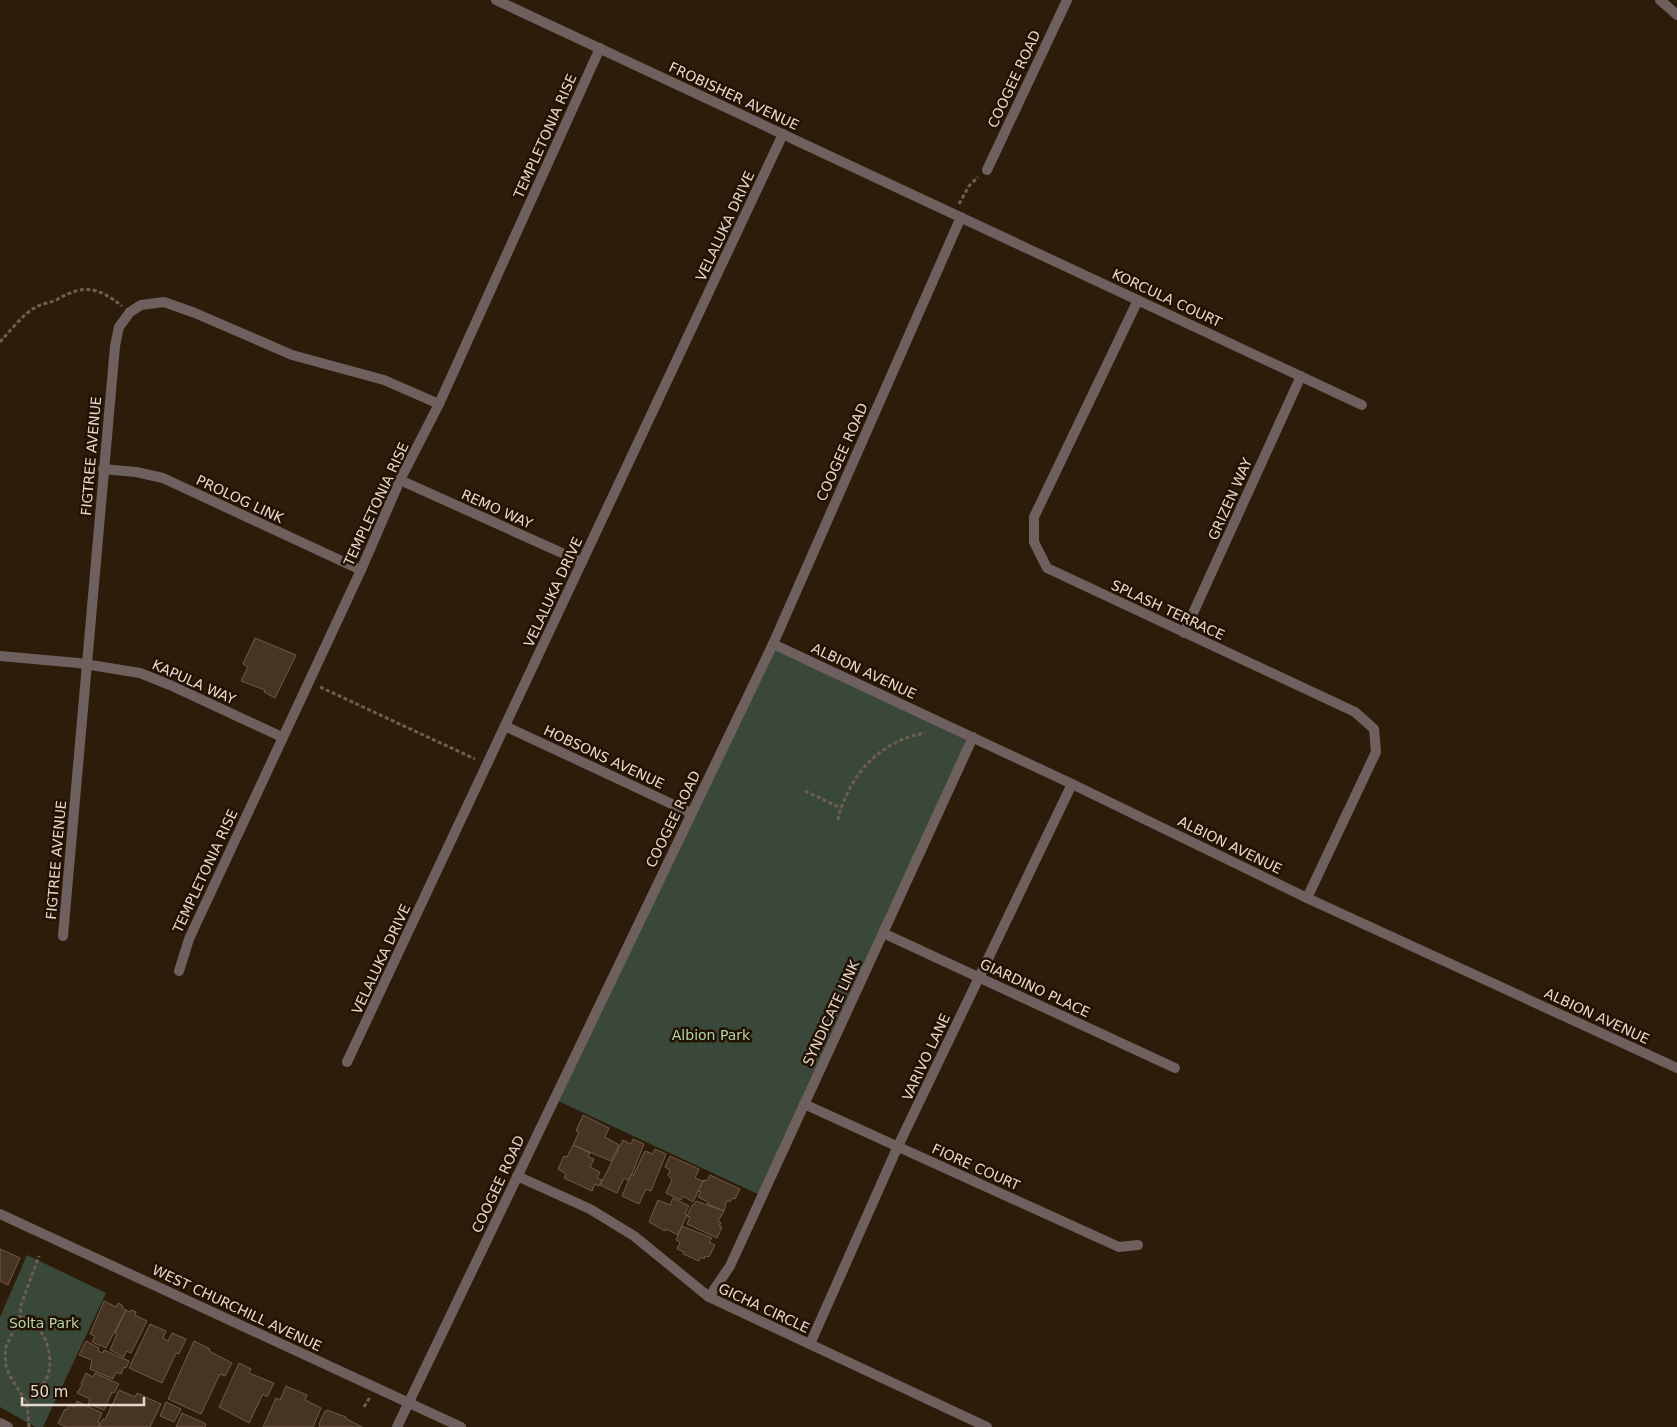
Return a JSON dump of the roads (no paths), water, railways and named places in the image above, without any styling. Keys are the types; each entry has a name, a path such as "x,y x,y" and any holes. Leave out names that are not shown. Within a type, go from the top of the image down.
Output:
{"street":[{"name":"FROBISHER AVENUE","path":"496,0 958,215"},
{"name":"COOGEE ROAD","path":"987,170 1066,0"},
{"path":"1660,0 1677,15"},
{"name":"TEMPLETONIA RISE","path":"179,971 189,939 361,570 400,480 438,404 600,48"},
{"name":"VELALUKA DRIVE","path":"347,1062 783,134"},
{"name":"COOGEE ROAD","path":"397,1427 773,644 958,215"},
{"name":"KORCULA COURT","path":"958,215 1362,405"},
{"name":"SPLASH TERRACE","path":"1138,300 1034,517 1034,542 1047,568 1355,712 1374,730 1376,752 1307,898"},
{"name":"FIGTREE AVENUE","path":"64,936 103,469 116,336 124,319 130,312 141,305 164,302 292,355 384,380 438,404"},
{"name":"GRIZEN WAY","path":"1184,633 1301,376"},
{"name":"PROLOG LINK","path":"103,469 136,472 163,478 361,570"},
{"name":"REMO WAY","path":"400,480 582,562"},
{"name":"ALBION AVENUE","path":"773,644 1072,784 1307,898 1677,1068"},
{"name":"KAPULA WAY","path":"0,656 87,664 127,670 155,678 282,737"},
{"name":"HOBSONS AVENUE","path":"506,726 692,813"},
{"name":"SYNDICATE LINK","path":"709,1297 730,1266 973,737"},
{"name":"VARIVO LANE","path":"810,1344 898,1146 1072,784"},
{"name":"GIARDINO PLACE","path":"883,934 1175,1068"},
{"name":"FIORE COURT","path":"804,1104 1119,1247 1138,1246"},
{"name":"GICHA CIRCLE","path":"517,1176 590,1209 634,1236 709,1297 987,1427"},
{"name":"WEST CHURCHILL AVENUE","path":"0,1214 462,1427"},
{"path":"0,1423 8,1427"}],"park label":[{"name":"Albion Park","path":"711,1035"},
{"name":"Solta Park","path":"44,1323"}]}
